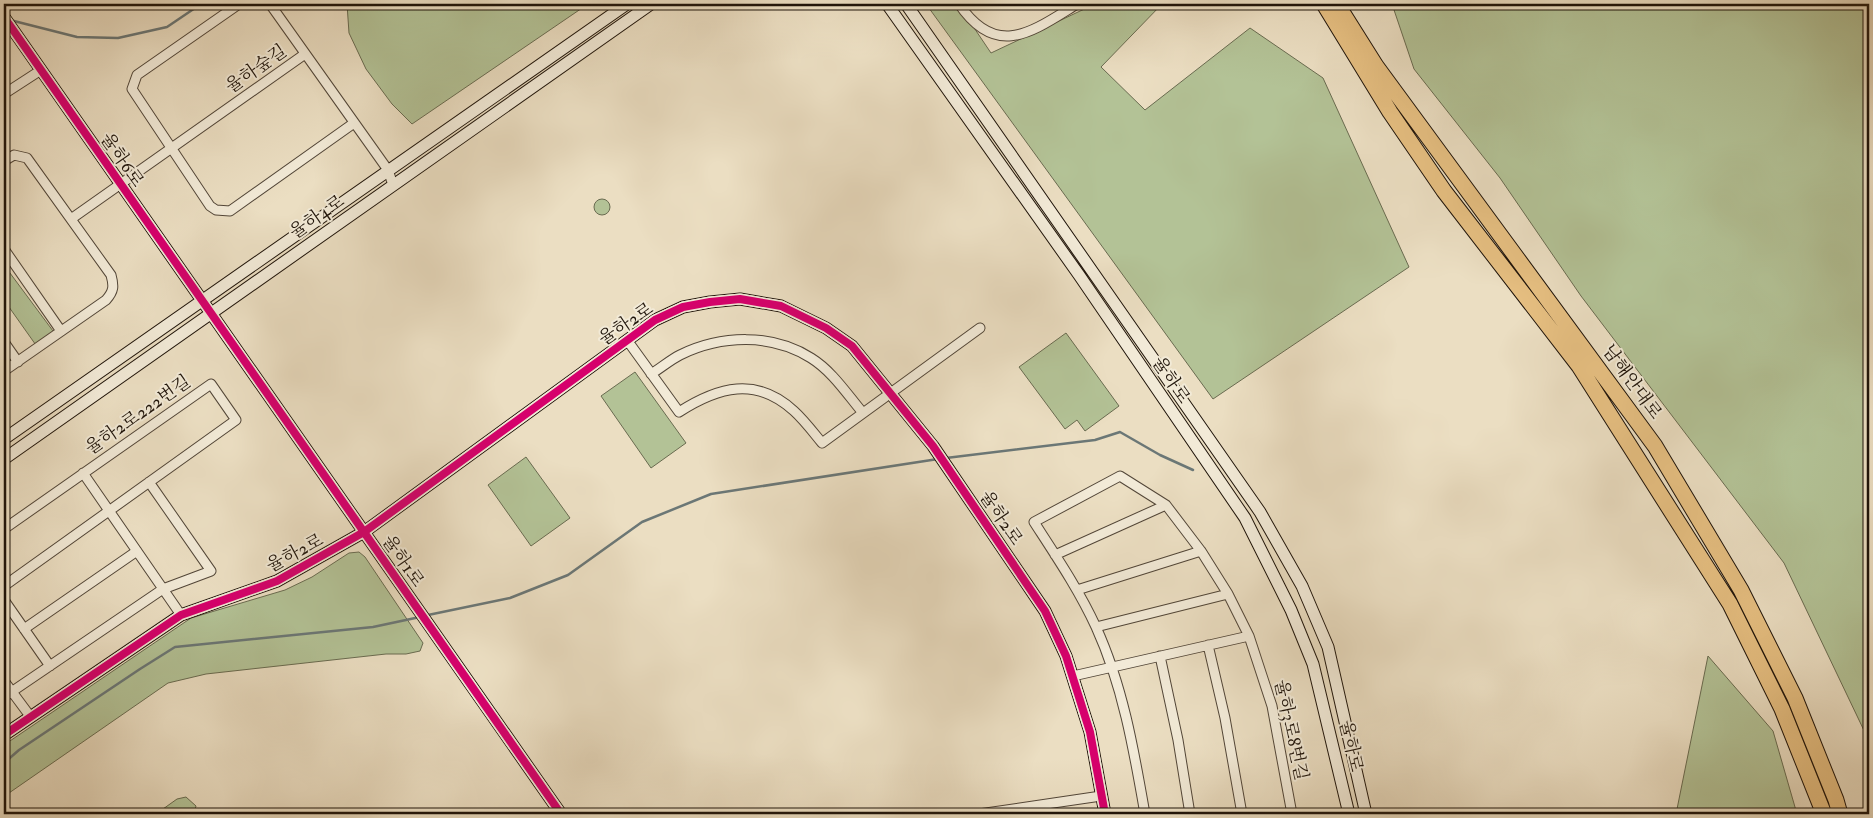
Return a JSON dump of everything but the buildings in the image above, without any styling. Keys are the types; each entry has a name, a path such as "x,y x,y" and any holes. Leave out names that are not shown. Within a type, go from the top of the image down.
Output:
{"highway":[{"path":"1312,4 1390,112"},
{"name":"남해안대로","path":"1324,4 1390,112 1444,190 1579,366 1730,604 1782,709 1824,814"},
{"name":"남해안대로","path":"1337,4 1376,66 1655,446 1741,590 1795,698 1840,814"}],"main road":[{"name":"율하4로","path":"4,439 627,4"},
{"name":"율하4로","path":"4,459 651,4"},
{"name":"율하로","path":"887,4 1078,275 1245,518 1291,610 1313,664 1349,814"},
{"name":"율하로","path":"906,4 1260,512 1289,562 1302,586 1328,647 1366,814"},
{"name":"율하6로","path":"4,17 202,300"},
{"name":"율하2로","path":"4,735 181,615 277,581 364,532 655,320 683,307 740,299 781,306 826,328 852,346 886,386 890,394 955,476 1045,611 1074,676 1090,732 1105,814"},
{"name":"율하1로","path":"202,300 561,814"}],"street":[{"path":"240,4 137,75 132,90 210,206 216,210 230,211 354,122"},
{"path":"270,4 305,54"},
{"path":"959,4 978,26 993,34 1012,37 1033,31 1077,4"},
{"name":"율하숲길","path":"71,220 305,54 388,170 393,185"},
{"path":"4,94 41,70"},
{"path":"4,161 14,155 26,158 111,275 114,286 106,300 4,372"},
{"path":"5,252 61,331"},
{"path":"627,340 679,412 704,397 727,389 754,389 769,393 784,402 796,412 822,443 980,328"},
{"path":"652,374 678,356 702,346 732,340 764,340 787,346 812,358 833,376 863,413"},
{"path":"4,342 18,362"},
{"name":"율하2로222번길","path":"4,529 211,384 236,420 4,586"},
{"name":"율하2로222번길","path":"84,473 181,615"},
{"path":"1145,814 1132,740 1112,666 1096,627 1077,590 1034,522 1120,476 1166,505"},
{"path":"8,694 163,589 211,571 149,482"},
{"path":"1055,555 1166,505"},
{"name":"율하3로8번길","path":"1166,505 1201,551 1228,594 1249,636 1272,706 1292,814"},
{"path":"24,629 137,551"},
{"path":"1077,590 1201,551"},
{"path":"1096,627 1228,594"},
{"path":"4,600 50,666"},
{"path":"1074,676 1249,636"},
{"path":"1208,645 1225,718 1242,814"},
{"path":"1160,656 1178,740 1190,814"},
{"path":"4,681 8,694 30,716"},
{"path":"979,814 1044,810 1101,796"}],"green space":[{"path":"347,4 588,4 412,124 392,104 366,69 349,33"},
{"path":"926,4 958,4 991,53 1095,4 1162,4 1101,67 1145,110 1250,28 1323,78 1409,267 1213,399"},
{"path":"1392,4 1869,4 1869,741 1784,563 1581,296 1500,178 1414,69"},
{"path":"599,199 605,199 610,204 608,213 599,215 594,210 594,204"},
{"path":"4,265 56,335 38,348 4,300"},
{"path":"1066,333 1119,406 1085,431 1077,420 1065,429 1019,367"},
{"path":"635,372 686,443 651,468 601,396"},
{"path":"526,457 570,518 531,546 488,485"},
{"path":"359,552 365,557 423,643 420,651 206,674 168,683 9,793 7,814 4,814 4,745 191,618 285,590 312,577 349,553"},
{"path":"1708,656 1773,731 1797,814 1676,814"},
{"path":"186,797 196,806 194,814 156,814 177,799"}],"waterway":[{"path":"10,20 77,37 118,38 167,27 201,4"},
{"path":"946,458 1095,440 1120,432 1160,455 1193,470"},
{"path":"428,615 510,598 568,575 642,522 711,494 938,459"},
{"path":"4,763 19,750 175,647 373,627 420,617"}],"cycle path":[{"path":"4,17 561,814"},
{"path":"4,735 181,615 277,581 364,532 655,320 683,307 740,299 781,306 826,328 852,346 933,446 1045,611 1066,656 1090,732 1105,814"}]}
